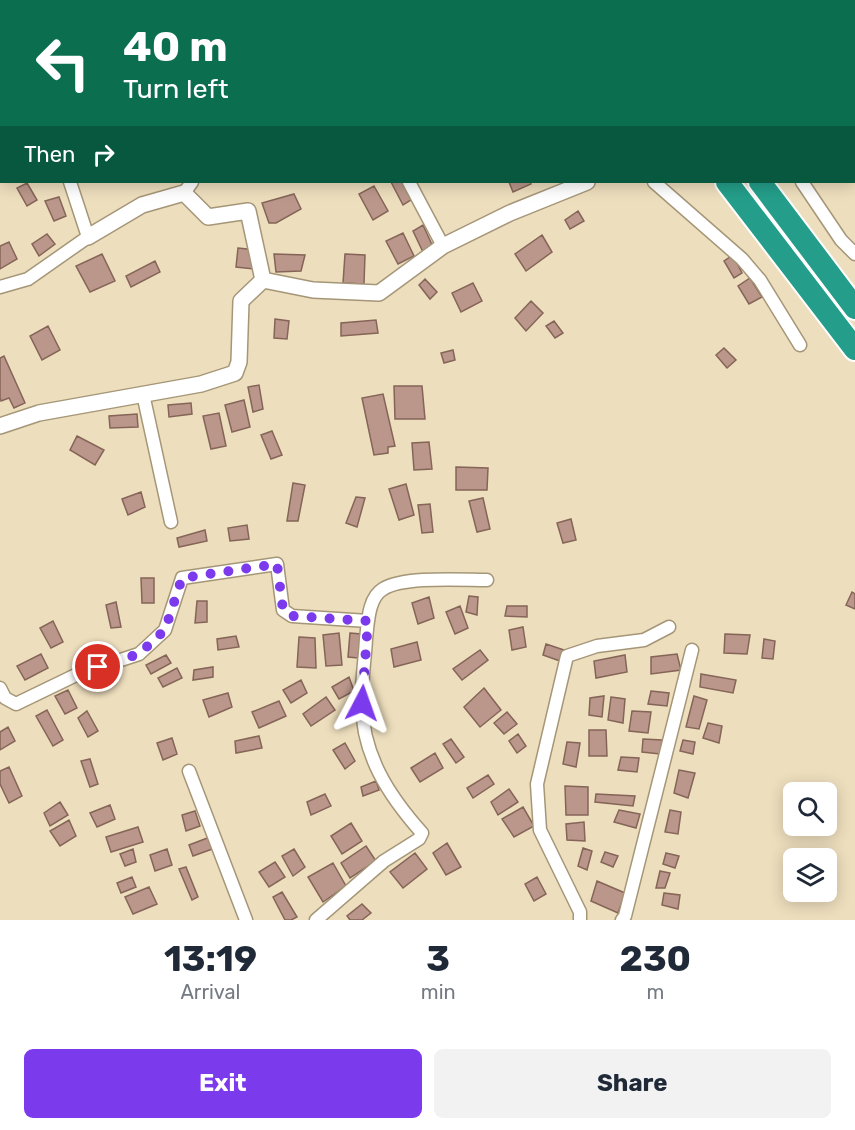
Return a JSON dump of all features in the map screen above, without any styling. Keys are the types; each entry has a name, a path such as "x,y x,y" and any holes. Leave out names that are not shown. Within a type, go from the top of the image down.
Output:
{"highway":[{"path":"729,183 855,350"},
{"path":"760,183 855,308"}],"street":[{"path":"70,183 88,237"},
{"path":"410,183 443,246"},
{"path":"263,280 313,290 379,293 443,246 510,213 585,183"},
{"path":"655,183 742,259 760,280 800,345"},
{"path":"803,183 841,240 855,254"},
{"path":"0,287 28,279 88,237 142,205 188,187 208,217 248,211 263,280"},
{"path":"0,426 39,413 201,384 235,372 239,362 241,301 263,280"},
{"path":"143,394 171,522"},
{"path":"0,688 5,698 16,704 78,674 139,654 165,630 182,578 277,564 283,610 292,616 368,621"},
{"path":"316,920 384,861 419,839 422,833 405,816 375,766 365,738 362,703 369,609 381,590 404,581 487,580"},
{"path":"580,920 580,912 540,830 537,784 567,656 597,646 644,640 669,627"},
{"path":"622,920 625,916 692,650"},
{"path":"189,771 246,920"}],"building":[{"path":"27,183 37,200 27,206 17,188"},
{"path":"392,183 403,183 411,200 403,205"},
{"path":"509,183 531,184 513,192"},
{"path":"374,186 388,211 373,220 359,194"},
{"path":"294,194 301,209 276,223 269,223 262,203"},
{"path":"59,197 66,216 54,221 45,201"},
{"path":"578,211 584,221 570,229 565,220"},
{"path":"423,225 433,247 423,252 413,231"},
{"path":"403,233 414,256 398,264 386,241"},
{"path":"47,234 55,244 39,256 32,244"},
{"path":"542,235 552,252 526,271 515,254"},
{"path":"9,242 17,259 0,269 0,246"},
{"path":"238,248 256,250 254,269 236,267"},
{"path":"102,254 115,281 90,292 76,266"},
{"path":"274,254 305,255 301,271 276,272"},
{"path":"345,254 365,255 364,284 343,283"},
{"path":"733,255 742,273 734,278 724,261"},
{"path":"155,261 160,272 131,287 126,276"},
{"path":"750,278 762,297 749,304 738,286"},
{"path":"425,279 437,292 430,299 419,285"},
{"path":"473,283 482,301 461,312 452,293"},
{"path":"531,301 543,313 526,331 515,318"},
{"path":"275,319 289,321 287,339 274,338"},
{"path":"376,320 378,333 341,336 341,323"},
{"path":"554,321 563,333 555,338 546,326"},
{"path":"48,326 60,350 42,360 30,336"},
{"path":"724,348 736,360 727,368 716,355"},
{"path":"453,350 455,360 444,363 441,353"},
{"path":"4,356 25,403 14,408 9,398 1,401 0,398 0,358"},
{"path":"259,385 263,409 253,412 248,387"},
{"path":"394,386 422,386 425,419 395,419"},
{"path":"383,394 395,446 388,447 388,453 374,455 362,398"},
{"path":"244,400 250,427 232,432 225,405"},
{"path":"191,403 192,414 169,417 168,405"},
{"path":"219,413 226,446 211,449 203,416"},
{"path":"137,414 138,427 110,428 109,416"},
{"path":"272,431 282,455 271,459 261,435"},
{"path":"77,436 104,450 95,465 70,450"},
{"path":"429,442 432,469 414,470 412,443"},
{"path":"456,467 488,468 487,490 456,490"},
{"path":"293,483 305,485 298,521 287,521"},
{"path":"406,484 414,515 399,520 389,489"},
{"path":"141,492 145,507 128,515 122,499"},
{"path":"356,497 365,498 357,527 346,523"},
{"path":"483,498 490,529 477,532 469,501"},
{"path":"430,504 433,532 422,533 418,505"},
{"path":"571,519 576,540 563,543 557,523"},
{"path":"247,525 249,539 230,541 228,528"},
{"path":"205,530 207,541 179,547 177,538"},
{"path":"141,578 154,578 154,603 142,603"},
{"path":"852,592 855,594 855,609 846,605"},
{"path":"469,596 478,597 477,615 466,612"},
{"path":"429,597 434,618 418,624 412,603"},
{"path":"197,601 207,601 207,622 195,623"},
{"path":"116,602 121,627 111,628 106,605"},
{"path":"460,606 468,628 455,634 446,612"},
{"path":"507,606 527,606 527,617 505,616"},
{"path":"53,621 63,642 51,648 40,628"},
{"path":"523,627 526,647 512,650 509,630"},
{"path":"339,633 342,665 326,666 323,635"},
{"path":"350,633 361,634 358,658 348,657"},
{"path":"725,634 750,635 747,654 724,653"},
{"path":"236,636 239,647 218,650 217,639"},
{"path":"299,637 315,638 316,668 297,667"},
{"path":"764,639 775,641 773,659 762,658"},
{"path":"417,642 421,660 394,667 391,649"},
{"path":"546,644 564,650 560,661 543,655"},
{"path":"480,650 488,660 462,680 453,669"},
{"path":"41,654 48,668 25,680 17,666"},
{"path":"677,654 681,670 651,674 651,657"},
{"path":"166,655 171,663 151,674 146,665"},
{"path":"625,655 627,672 596,678 594,661"},
{"path":"213,667 213,677 193,680 194,670"},
{"path":"177,668 182,678 163,687 158,678"},
{"path":"701,674 736,680 733,693 700,687"},
{"path":"349,677 354,691 339,699 332,687"},
{"path":"301,680 307,693 291,703 283,690"},
{"path":"484,688 501,710 480,727 464,707"},
{"path":"68,690 77,708 65,714 55,696"},
{"path":"651,691 669,693 667,706 648,704"},
{"path":"228,693 232,707 209,717 203,700"},
{"path":"604,696 602,717 589,715 590,698"},
{"path":"694,696 707,700 699,729 686,727"},
{"path":"326,697 335,710 311,726 303,714"},
{"path":"611,697 625,699 623,723 608,720"},
{"path":"279,701 286,716 259,728 252,712"},
{"path":"47,710 63,740 53,746 36,716"},
{"path":"87,711 98,731 88,737 78,718"},
{"path":"632,711 651,712 648,733 629,731"},
{"path":"507,712 517,724 504,734 494,723"},
{"path":"708,723 722,726 719,743 703,738"},
{"path":"8,727 15,741 0,750 0,732"},
{"path":"589,730 606,730 607,756 589,756"},
{"path":"518,734 526,746 517,753 509,741"},
{"path":"259,736 262,748 236,753 235,741"},
{"path":"172,738 177,754 163,760 157,743"},
{"path":"451,739 464,757 456,763 443,744"},
{"path":"643,739 662,740 660,754 642,752"},
{"path":"683,740 695,742 693,754 680,751"},
{"path":"567,742 580,743 576,767 563,764"},
{"path":"345,743 355,761 345,769 333,750"},
{"path":"435,753 443,768 420,782 411,768"},
{"path":"621,757 639,758 637,772 618,770"},
{"path":"90,759 98,784 90,787 81,761"},
{"path":"9,767 22,796 9,803 0,784 0,771"},
{"path":"679,770 695,773 688,798 674,793"},
{"path":"488,775 494,784 473,798 467,788"},
{"path":"376,781 379,790 363,796 361,787"},
{"path":"565,786 588,787 588,815 566,815"},
{"path":"509,789 518,802 498,815 491,802"},
{"path":"325,794 331,806 311,815 307,802"},
{"path":"596,794 635,796 633,806 595,802"},
{"path":"60,802 68,815 50,826 44,813"},
{"path":"110,805 115,819 97,827 90,813"},
{"path":"523,807 534,826 514,837 502,819"},
{"path":"619,810 640,814 636,828 614,822"},
{"path":"670,810 681,812 678,834 665,832"},
{"path":"195,811 200,826 186,831 182,815"},
{"path":"69,820 76,836 60,846 50,831"},
{"path":"584,822 585,841 567,840 566,824"},
{"path":"351,823 362,841 342,854 331,836"},
{"path":"138,827 143,842 111,852 106,837"},
{"path":"210,837 215,848 193,856 189,845"},
{"path":"447,843 461,867 446,875 433,853"},
{"path":"366,846 376,861 350,878 341,863"},
{"path":"583,848 592,851 587,870 578,866"},
{"path":"133,849 136,862 125,866 120,854"},
{"path":"167,849 172,865 155,871 150,855"},
{"path":"294,849 305,867 293,876 282,856"},
{"path":"605,852 618,856 613,867 601,862"},
{"path":"415,853 427,869 403,888 390,872"},
{"path":"666,853 679,856 675,868 663,864"},
{"path":"275,862 285,877 269,887 259,872"},
{"path":"333,863 346,886 323,902 308,877"},
{"path":"186,867 198,897 192,900 179,869"},
{"path":"660,871 670,873 665,888 656,888"},
{"path":"132,877 136,887 121,893 117,883"},
{"path":"537,877 546,894 534,901 525,884"},
{"path":"597,881 625,893 618,913 591,901"},
{"path":"149,887 157,904 133,914 125,897"},
{"path":"282,892 297,917 291,920 285,920 273,897"},
{"path":"664,893 680,895 678,909 662,905"},
{"path":"362,904 371,913 362,920 350,920 347,916"}],"route":[{"path":"98,667 139,654 165,630 182,578 277,564 283,610 292,616 368,621 362,703"}]}
